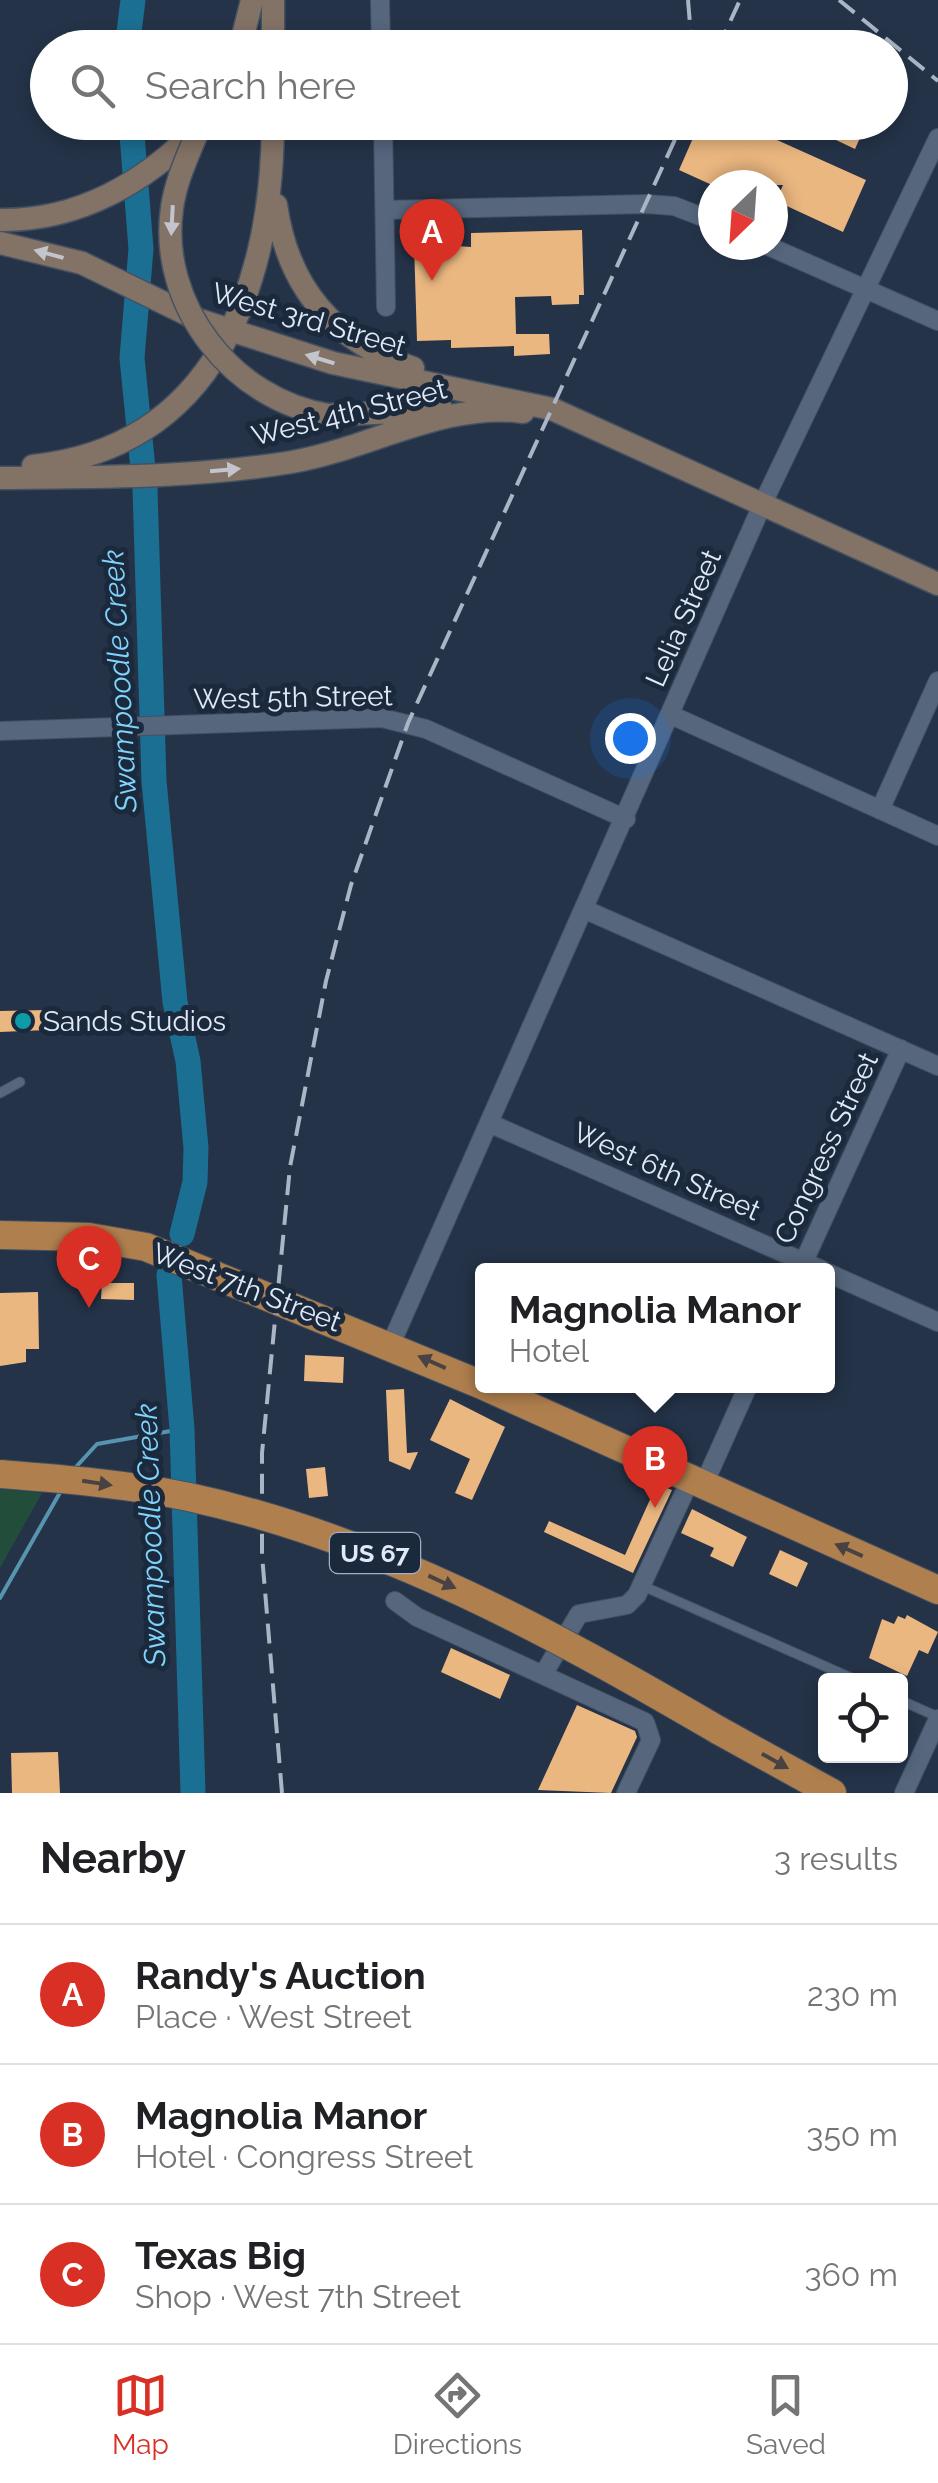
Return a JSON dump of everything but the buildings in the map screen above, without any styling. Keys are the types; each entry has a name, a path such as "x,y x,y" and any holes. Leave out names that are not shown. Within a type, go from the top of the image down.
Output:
{"main road":[{"path":"245,30 252,0"},
{"path":"273,0 273,30"},
{"path":"0,220 74,209 135,180 182,140"},
{"path":"195,140 172,207 172,251 183,297 214,348 250,384 292,406 328,415 484,400"},
{"path":"0,475 55,464 102,448 175,403 200,378 232,331 258,268 272,182 272,140"},
{"path":"272,182 286,253 306,293 326,318 378,355 484,400"},
{"name":"West 3rd Street","path":"0,243 97,269 178,310 333,363 484,400 552,409"},
{"name":"West 4th Street","path":"0,475 162,475 310,459 426,424 484,400 591,426"},
{"name":"West 4th Street","path":"552,409 938,584"},
{"name":"West 7th Street","path":"0,1235 62,1235 146,1247 475,1381"},
{"name":"West 7th Street","path":"502,1393 938,1590"},
{"name":"US 67","path":"0,1474 82,1480 188,1497 299,1526 378,1554 508,1612 832,1793"}],"street":[{"path":"380,0 381,30"},
{"name":"Lelia Street","path":"392,1344 763,503 938,138"},
{"path":"383,140 386,307"},
{"path":"385,210 646,204 674,206 698,216"},
{"path":"788,255 938,321"},
{"path":"880,810 938,681"},
{"path":"670,715 938,836"},
{"name":"West 5th Street","path":"0,731 382,718 408,723 626,819"},
{"path":"586,910 938,1066"},
{"name":"Congress Street","path":"803,1263 901,1049"},
{"name":"West 6th Street","path":"489,1123 795,1263"},
{"name":"West 6th Street","path":"835,1276 938,1322"},
{"path":"544,1673 579,1614 626,1605 643,1586 744,1393"},
{"path":"394,1601 417,1618 645,1722 651,1740 626,1793"},
{"path":"904,1793 938,1718"}],"lane":[{"path":"0,1093 20,1082"},
{"path":"643,1586 840,1673"},
{"path":"908,1704 938,1718"}],"green space":[{"path":"0,1489 42,1493 0,1568"}],"waterway":[{"name":"Swampoodle Creek","path":"129,30 133,0"},
{"name":"Swampoodle Creek","path":"132,140 141,249 132,358 145,489 154,781 175,1002 188,1061 196,1148 195,1182 182,1234"},
{"name":"Swampoodle Creek","path":"169,1275 182,1429 193,1793"},
{"path":"75,1468 97,1444 182,1429"},
{"path":"0,1598 62,1489"}],"railway":[{"path":"688,0 690,30"},
{"path":"726,30 740,0"},
{"path":"839,0 876,30"},
{"path":"908,56 938,81"},
{"path":"282,1793 262,1555 262,1453 290,1167 326,981 351,885 408,723 675,140"}],"place":[{"name":"Randy's Auction","path":"432,281"},
{"name":"Sands Studios","path":"23,1021"},
{"name":"Texas Big","path":"89,1308"},
{"name":"Magnolia Manor","path":"655,1508"}]}
